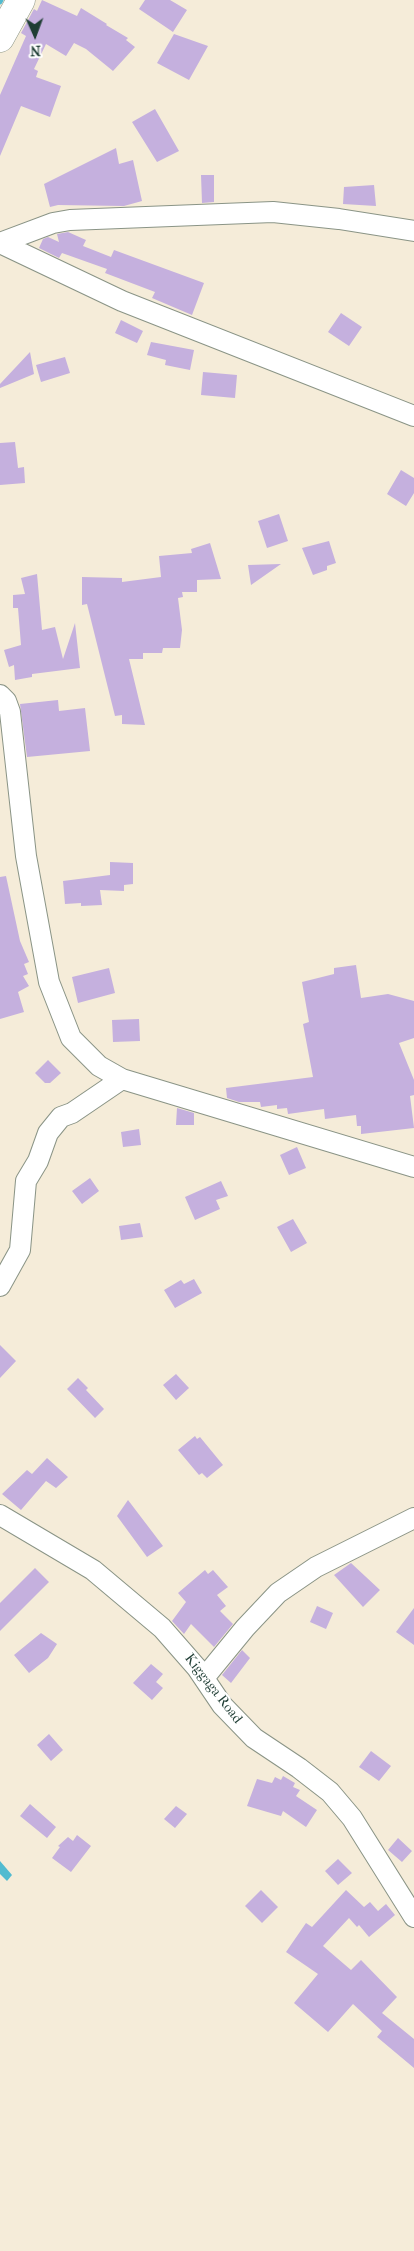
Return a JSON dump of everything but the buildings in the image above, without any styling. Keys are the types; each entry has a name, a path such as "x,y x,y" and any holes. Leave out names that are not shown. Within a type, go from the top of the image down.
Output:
{"main road":[{"path":"0,38 21,0"}],"street":[{"path":"0,243 52,223 70,220 273,212 321,216 414,231"},
{"path":"0,243 122,301 414,416"},
{"path":"0,695 6,701 10,712 26,856 49,982 71,1038 99,1066 122,1079 414,1167"},
{"path":"0,1286 20,1250 26,1180 38,1161 48,1133 61,1117 72,1113 122,1079"},
{"name":"Kiggaga Road","path":"0,1515 93,1570 162,1628 204,1678 222,1704 254,1738 299,1768 330,1792 352,1818 408,1894 414,1917"},
{"path":"204,1678 245,1628 278,1593 316,1567 414,1518"}],"water":[{"path":"0,1861 12,1875 7,1881 0,1874"}]}
